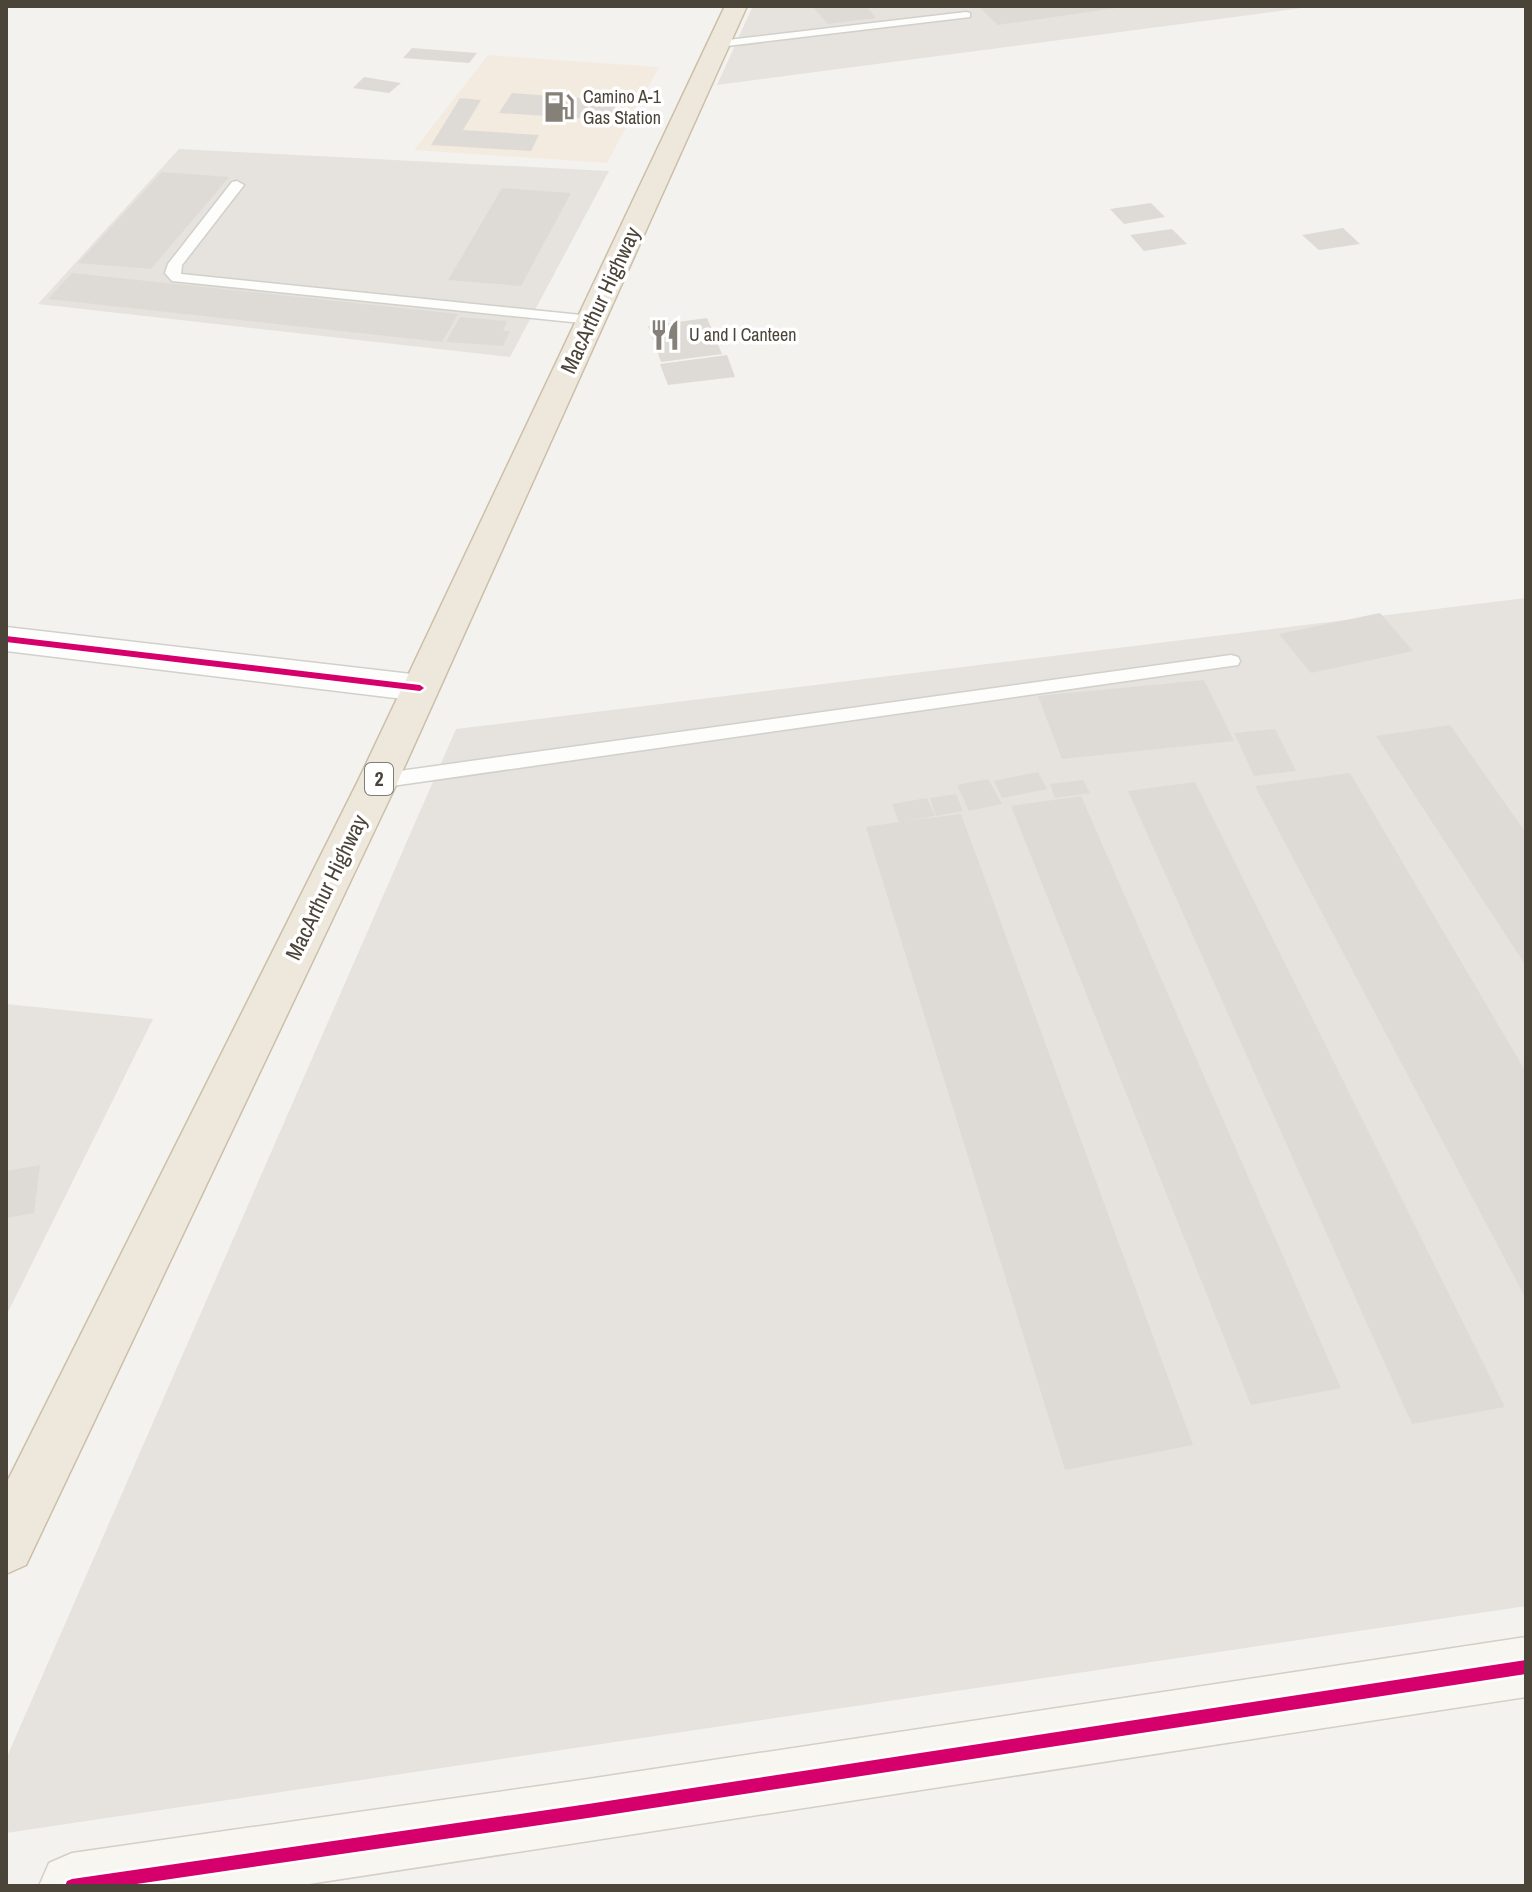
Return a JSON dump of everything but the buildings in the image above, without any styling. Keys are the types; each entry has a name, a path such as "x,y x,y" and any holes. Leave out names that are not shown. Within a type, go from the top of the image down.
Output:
{"highway":[{"name":"MacArthur Highway","path":"6,1545 378,781 736,6"}],"street":[{"path":"6,639 420,688"},
{"path":"72,1886 588,1811 1526,1667"}],"lane":[{"path":"719,44 966,15"},
{"path":"237,185 175,264 172,273 177,278 591,320"},
{"path":"378,781 1231,661"}],"shaded area":[{"path":"1318,6 717,85 752,8"},
{"path":"488,55 659,67 607,163 414,150"},
{"path":"179,149 609,171 510,357 38,304"},
{"path":"1526,598 1526,1606 6,1833 6,1759 456,729"},
{"path":"6,1004 153,1019 6,1316"}],"cycle path":[{"path":"6,639 420,688"},
{"path":"72,1886 588,1811 1526,1667"}],"place":[{"name":"Camino A-1 Gas Station","path":"559,107"},
{"name":"U and I Canteen","path":"665,335"}]}
